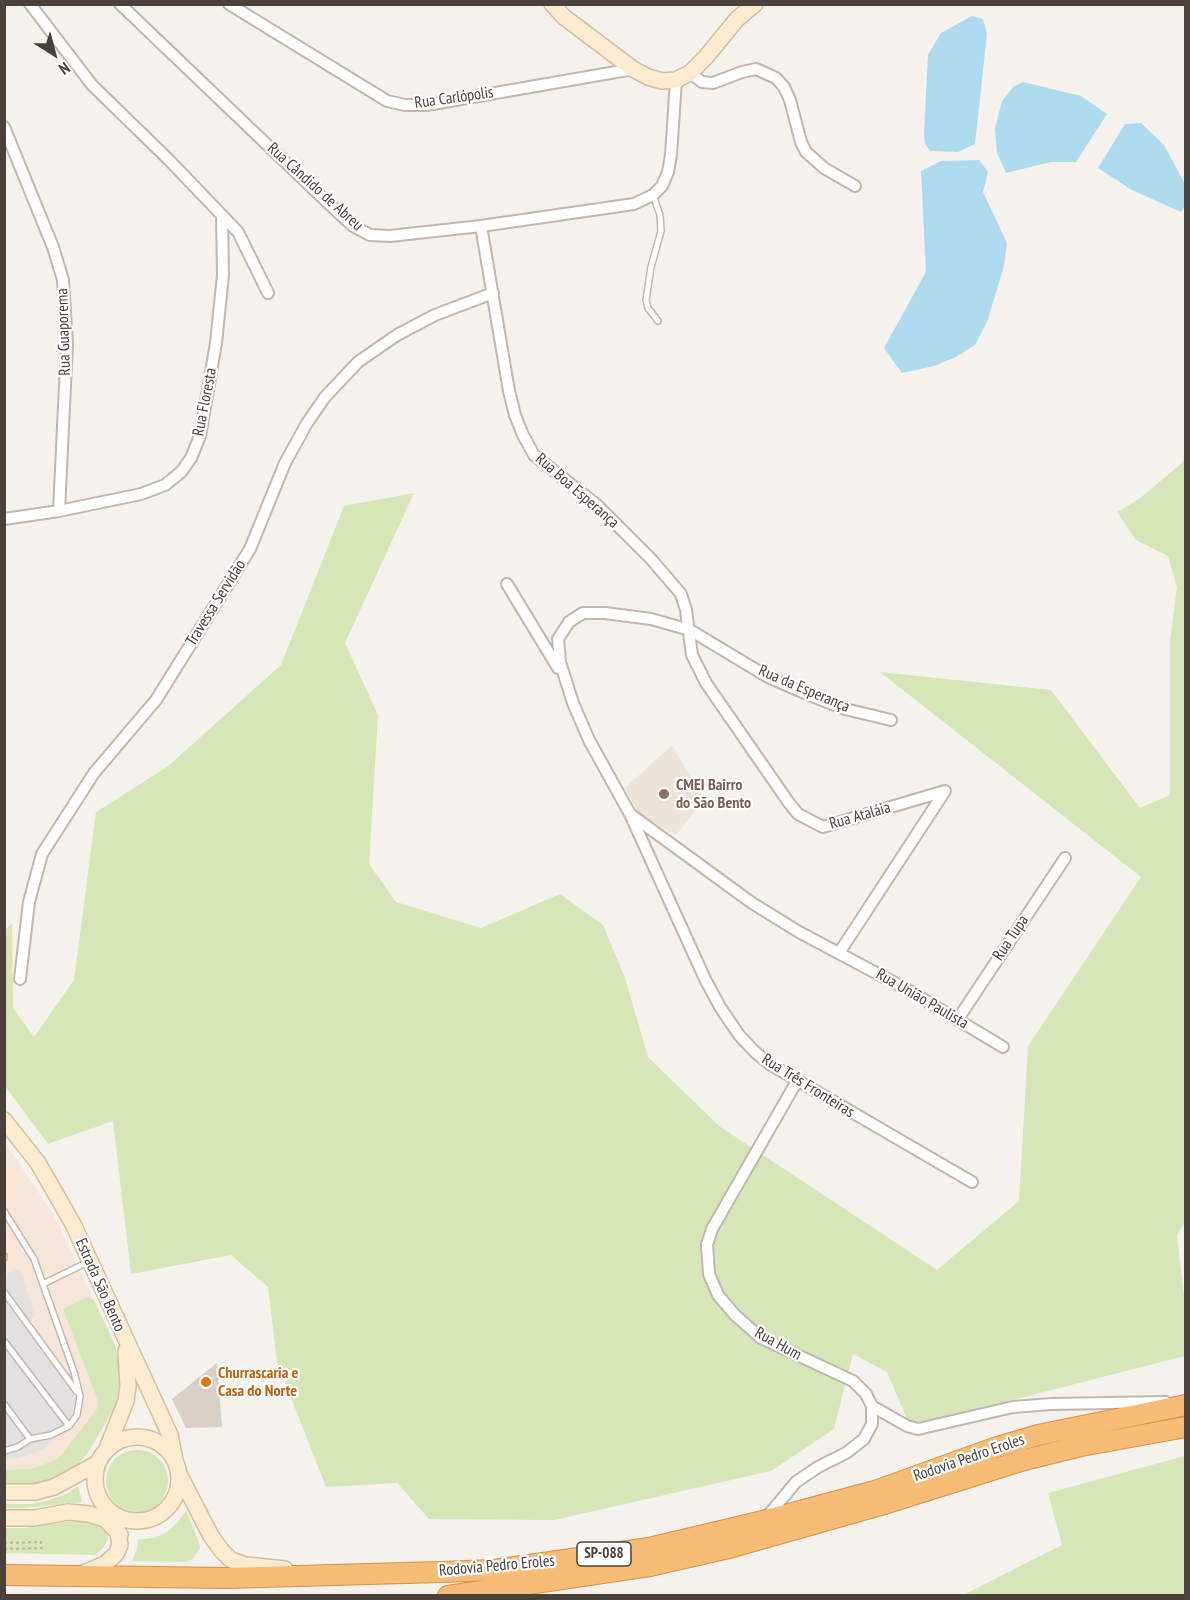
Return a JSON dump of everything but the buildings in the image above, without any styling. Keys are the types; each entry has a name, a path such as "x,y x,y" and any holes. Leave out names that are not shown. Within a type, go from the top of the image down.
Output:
{"highway":[{"name":"Rodovia Pedro Eroles","path":"4,1575 226,1578 494,1570 649,1548 875,1491 994,1448 1038,1436 1185,1403"},
{"name":"Rodovia Pedro Eroles","path":"448,1596 661,1563 733,1547 880,1505 1024,1460 1081,1446 1185,1427"}],"street":[{"path":"30,4 92,85 238,232 268,292"},
{"name":"Rua Cândido de Abreu","path":"120,4 353,226 370,235 390,236 482,226 634,204 653,195"},
{"name":"Rua Carlópolis","path":"229,4 387,100 405,105 427,105 633,69"},
{"path":"552,4 564,17 633,69 648,77 662,81 683,77 713,83 756,69 776,78 784,87 790,100 801,142 806,152 824,168 855,186"},
{"path":"653,195 662,186 668,172 683,77 706,57 737,19 755,4"},
{"name":"Rua Guaporema","path":"4,127 53,247 63,280 67,344 59,511"},
{"name":"Rua Floresta","path":"4,519 59,511 141,494 165,485 181,472 191,458 200,436 216,343 223,275 222,215"},
{"name":"Rua Boa Esperança","path":"482,226 509,391 523,435 534,455 598,506 651,559 681,594 690,630"},
{"name":"Travessa Servidão","path":"20,979 28,902 42,854 94,773 156,700 250,549 285,463 307,423 319,406 358,363 397,335 435,315 493,293"},
{"path":"507,584 565,678"},
{"name":"Rua Três Fronteiras","path":"690,630 627,615 583,613 569,622 558,639 560,662 573,703 589,740 630,814 700,970 720,1007 755,1053 797,1081 972,1182"},
{"name":"Rua da Esperança","path":"690,630 768,677 845,709 891,720"},
{"name":"Rua Ataláia","path":"690,630 692,655 706,683 798,813 823,827 945,791 839,953"},
{"name":"Rua Três Fronteiras","path":"630,814 752,903 839,953"},
{"name":"Rua Tupa","path":"958,1019 1065,858"},
{"name":"Rua União Paulista","path":"839,953 958,1019 1003,1047"},
{"name":"Rua Hum","path":"797,1081 712,1229 707,1245 710,1275 718,1295 735,1315 761,1338 853,1382 866,1394 872,1406"},
{"name":"Estrada São Bento","path":"4,1120 38,1163 72,1224 170,1435 177,1467"},
{"path":"126,1342 128,1386 126,1401 95,1477 96,1491 102,1503 112,1513 125,1519 139,1521 153,1518 165,1510 173,1500 178,1487 177,1467"},
{"path":"763,1521 796,1482 818,1467 846,1453 864,1439 872,1424 872,1406 907,1426 918,1429 1013,1407 1051,1404 1185,1403"},
{"path":"4,1492 35,1492 54,1487 102,1457 123,1440 143,1437 156,1441 167,1449 211,1536 231,1560 246,1565 335,1575"},
{"path":"4,1518 34,1518 68,1512 89,1514 105,1519 120,1535"},
{"path":"73,1577 105,1564 116,1554 120,1545 120,1535 112,1513"}],"lane":[{"path":"653,195 660,215 661,231 651,267 646,300 648,309 658,321"},
{"path":"4,1211 34,1259 74,1372 80,1396 77,1415 69,1426 51,1435 30,1439 18,1447 4,1451"},
{"path":"43,1284 89,1261"},
{"path":"4,1292 80,1396"},
{"path":"4,1341 69,1426"},
{"path":"4,1404 30,1439"}],"path":[{"path":"4,1544 41,1542 42,1548 4,1549"}],"shaded area":[{"name":"CMEI Bairro do São Bento","path":"672,745 704,799 676,835 639,814 625,788"},
{"path":"4,1141 53,1214 115,1345 117,1404 87,1454 31,1484 5,1483"},
{"path":"20,1269 35,1316 23,1324 66,1379 75,1397 73,1413 56,1437 43,1450 20,1458 5,1459 5,1274"}],"green space":[{"path":"1185,456 1186,1220 1177,1235 1185,1305 1185,1356 910,1426 887,1372 853,1354 834,1429 771,1471 554,1520 429,1519 397,1483 326,1487 277,1362 268,1287 231,1255 131,1274 113,1121 48,1144 5,1086 5,930 12,923 13,1008 34,1037 74,980 96,812 167,767 281,665 344,506 414,493 345,643 378,715 369,864 396,902 481,928 560,894 603,925 625,978 648,1057 719,1126 937,1270 1019,1201 1028,1046 1141,877 880,672 1051,690 1140,808 1170,795 1170,641 1177,587 1168,556 1136,540 1117,512 1139,499 1182,463"},
{"path":"87,1297 94,1300 115,1345 121,1374 117,1404 87,1454 75,1467 62,1476 48,1481 31,1484 5,1483 5,1470 32,1469 58,1459 97,1409 98,1401 63,1309"},
{"path":"131,1450 143,1450 159,1459 166,1469 168,1481 166,1493 159,1503 143,1512 131,1512 120,1507 111,1498 106,1487 106,1475 111,1464 120,1455"},
{"path":"1185,1456 1185,1595 963,1595 1062,1545 1048,1493"},
{"path":"78,1486 82,1502 5,1508 5,1504 33,1504 49,1500 67,1494"},
{"path":"186,1511 200,1548 193,1559 185,1562 132,1561 138,1540 154,1538 167,1532"},
{"path":"64,1522 98,1524 106,1532 108,1539 104,1547 95,1555 5,1553 5,1528 26,1528"}],"water":[{"path":"972,16 983,19 987,34 975,144 958,152 930,151 925,144 924,135 928,55 941,33"},
{"path":"1023,82 1081,96 1107,114 1076,162 1051,162 1006,173 997,153 995,129 1002,101 1013,87"},
{"path":"1141,123 1164,145 1185,184 1185,206 1181,212 1132,190 1098,168 1125,124"},
{"path":"979,160 988,172 983,192 1007,243 1004,266 987,322 975,345 956,357 934,366 902,373 884,348 926,272 921,171 941,161"}],"place":[{"name":"CMEI Bairro do São Bento","path":"664,794"},
{"name":"Churrascaria e Casa do Norte","path":"206,1382"}]}
